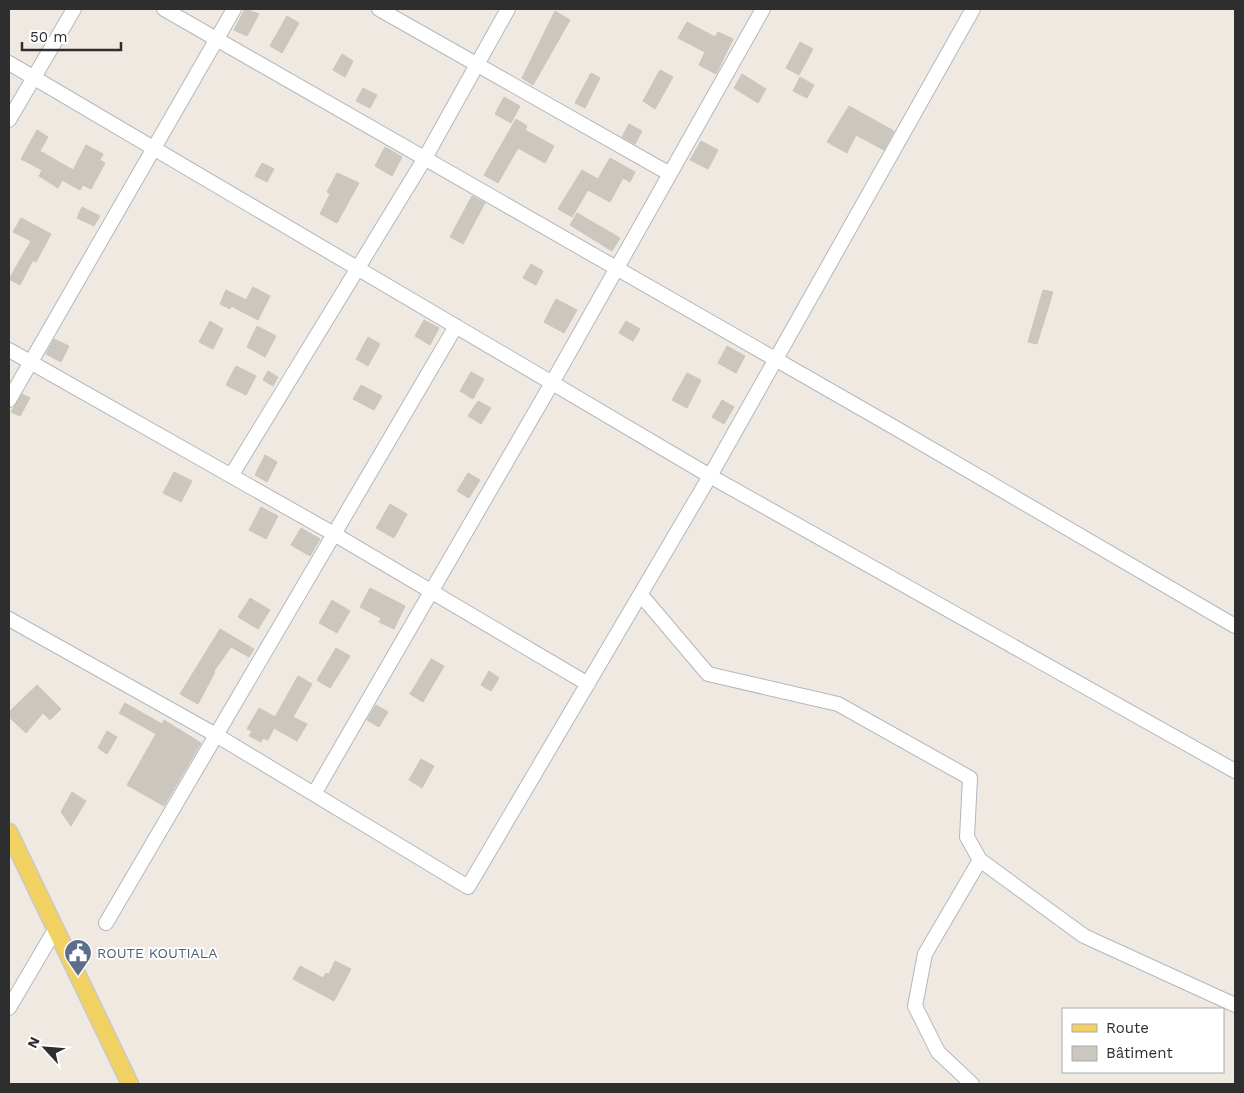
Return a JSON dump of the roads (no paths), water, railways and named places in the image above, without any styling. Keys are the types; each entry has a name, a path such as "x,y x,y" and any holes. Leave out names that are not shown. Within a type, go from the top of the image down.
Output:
{"main road":[{"path":"9,832 130,1084"}],"street":[{"path":"9,120 74,9"},
{"path":"164,9 1235,626"},
{"path":"9,400 234,9"},
{"path":"379,9 670,174"},
{"path":"231,476 425,158 508,9"},
{"path":"314,794 552,383 764,9"},
{"path":"9,618 216,735 468,887 710,476 973,9"},
{"path":"9,62 710,476 1235,771"},
{"path":"106,923 456,326"},
{"path":"9,350 334,534 588,684"},
{"path":"641,595 708,674 838,704 970,778 967,837 980,860 1084,936 1235,1006"},
{"path":"972,1084 938,1052 915,1006 925,954 980,860"},
{"path":"9,1008 56,928"}],"place":[{"name":"ROUTE KOUTIALA","path":"78,977"}]}
